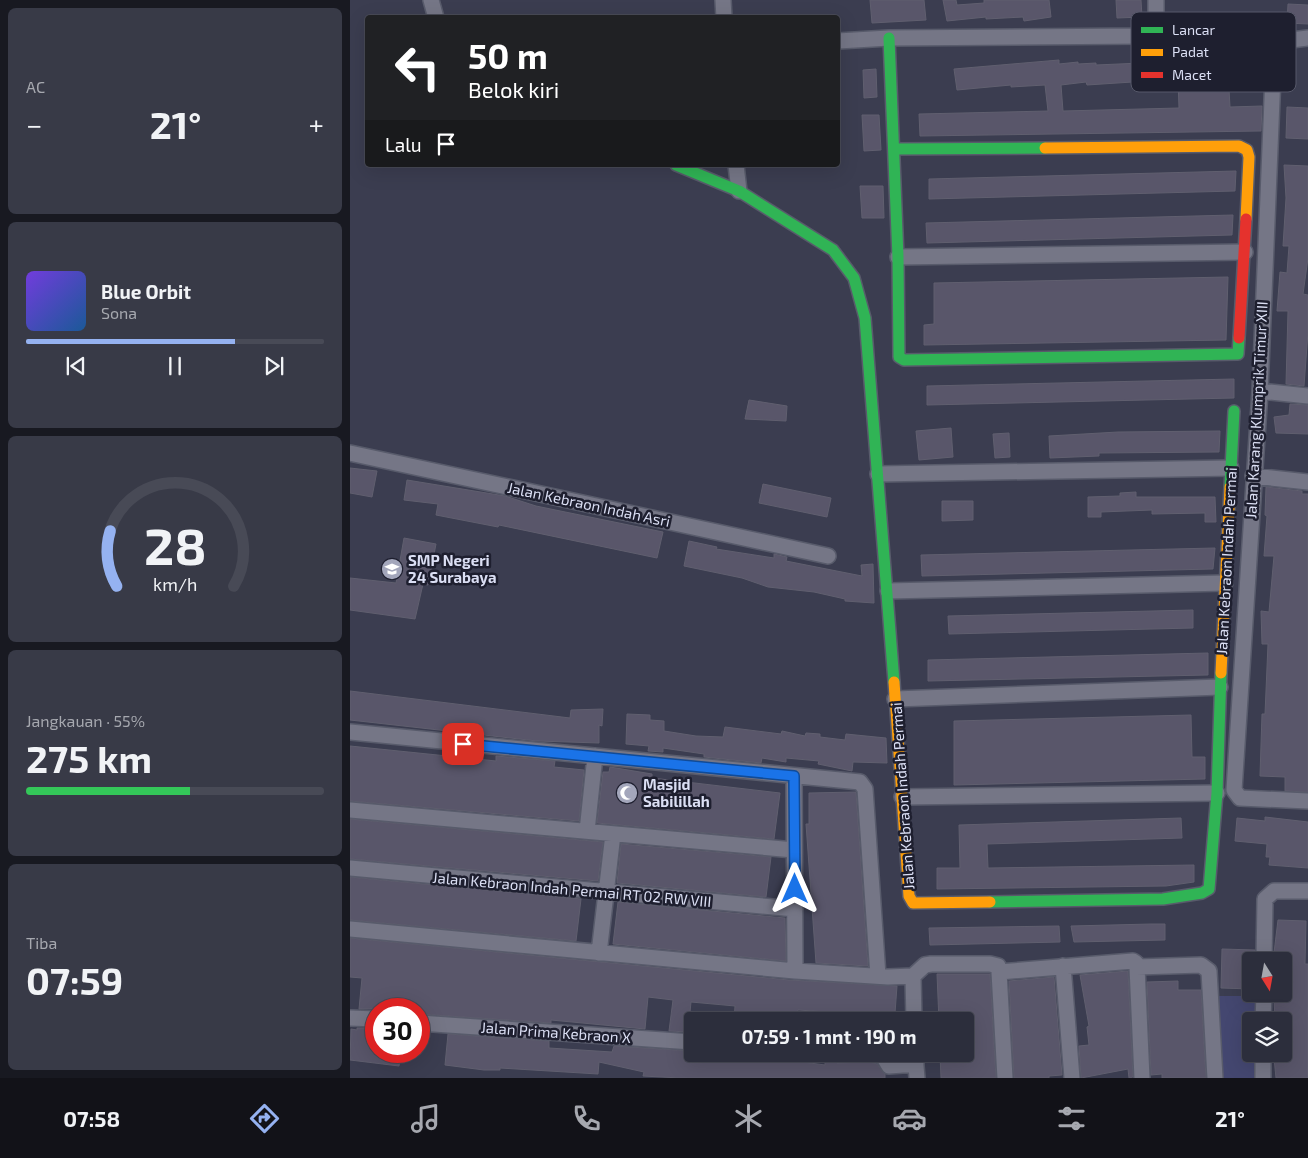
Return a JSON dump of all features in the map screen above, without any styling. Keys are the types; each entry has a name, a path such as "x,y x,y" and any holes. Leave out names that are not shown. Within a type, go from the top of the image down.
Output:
{"street":[{"path":"431,0 435,15"},
{"path":"723,0 724,15"},
{"path":"840,41 889,38 1131,36"},
{"path":"889,38 895,149 899,357 904,360 1238,354 1245,252 1249,157 1247,150 1239,146 895,149"},
{"name":"Jalan Karang Klumprik Timur XIII","path":"1272,92 1260,391 1234,790 1240,798 1308,801"},
{"name":"Jalan Kebraon Indah Permai","path":"681,167 739,191 821,245 833,250 854,278 865,318 911,901 916,903 1163,899 1202,893 1209,889 1211,885 1217,793 1220,687 1234,411"},
{"path":"736,167 739,191"},
{"path":"898,257 1245,252"},
{"path":"1260,391 1308,396"},
{"name":"Jalan Kebraon Indah Asri","path":"350,453 828,556"},
{"path":"878,474 1230,468"},
{"path":"1253,476 1308,482"},
{"path":"888,592 1225,583"},
{"path":"895,699 1220,687"},
{"path":"350,732 860,782 866,789 895,976 910,1012"},
{"path":"587,831 595,756"},
{"path":"794,776 795,971"},
{"path":"902,798 1217,793"},
{"path":"350,810 794,850"},
{"path":"599,953 614,834"},
{"name":"Jalan Kebraon Indah Permai RT 02 RW VIII","path":"350,868 795,909"},
{"path":"1264,952 1265,899 1274,891 1308,891"},
{"path":"350,929 795,971 895,976 931,964 990,964 998,966 999,972 1005,1078"},
{"path":"999,972 1133,961 1136,963 1142,1078"},
{"path":"1137,967 1201,965 1209,971 1214,1078"},
{"path":"1063,966 1072,1078"},
{"path":"350,1018 365,1019"},
{"name":"Jalan Prima Kebraon X","path":"430,1023 684,1041"},
{"path":"886,1062 888,1065 909,1065"},
{"path":"1263,1062 1263,1078"}],"shaded area":[{"path":"1219,996 1242,996 1242,1002 1257,1002 1257,1012 1242,1012 1242,1062 1257,1062 1257,1078 1219,1078"}],"building":[{"path":"870,0 924,0 926,20 872,23"},
{"path":"943,0 956,0 957,5 984,3 984,0 1049,0 1051,17 1024,21 1023,17 986,19 986,17 947,21"},
{"path":"1116,0 1141,0 1142,12 1131,12 1131,17 1117,18"},
{"path":"1288,4 1308,5 1308,24 1296,23 1296,12 1288,12"},
{"path":"1059,60 1059,64 1078,62 1078,64 1096,63 1096,65 1131,63 1131,82 1087,85 1086,82 1061,85 1063,111 1179,108 1178,92 1229,92 1230,107 1262,106 1261,131 920,136 919,114 1048,111 1045,85 1011,87 1011,85 957,90 954,69"},
{"path":"876,69 877,97 864,98 863,70"},
{"path":"1287,107 1308,108 1308,139 1286,138"},
{"path":"862,115 879,115 881,150 864,151"},
{"path":"1284,165 1308,166 1308,258 1303,294 1308,295 1308,332 1304,386 1286,384 1288,311 1277,311 1280,272 1287,273 1289,246 1283,246 1286,198"},
{"path":"1236,171 1235,191 929,199 929,179"},
{"path":"860,186 883,186 884,218 862,218"},
{"path":"1233,215 1232,235 927,243 926,223"},
{"path":"1228,277 1226,340 924,345 924,325 934,324 934,283"},
{"path":"1234,379 1234,398 927,405 927,386"},
{"path":"749,400 787,406 786,421 745,419"},
{"path":"1290,404 1308,405 1308,434 1276,433 1274,417 1289,415"},
{"path":"951,428 953,457 919,460 916,431"},
{"path":"1220,431 1219,452 1099,453 1099,456 1050,458 1049,436 1118,432"},
{"path":"1009,433 1010,457 995,458 993,434"},
{"path":"350,468 377,471 372,497 350,493"},
{"path":"407,480 505,496 536,506 663,532 657,558 499,525 498,527 436,515 438,504 404,500"},
{"path":"763,484 831,498 827,517 759,503"},
{"path":"1266,487 1302,491 1302,494 1308,494 1308,792 1285,791 1285,777 1260,776 1262,714 1265,714 1268,644 1262,644 1261,611 1269,612 1274,556 1264,556 1267,516 1265,515"},
{"path":"1136,492 1136,497 1215,497 1216,522 1205,522 1205,513 1152,514 1152,510 1101,512 1101,517 1088,517 1088,497 1120,496 1120,493"},
{"path":"942,501 973,501 973,520 942,521"},
{"path":"404,538 436,544 428,585 423,584 415,619 350,610 350,578 396,583"},
{"path":"689,541 717,547 716,549 774,558 774,554 787,557 786,561 862,576 861,565 873,564 874,603 845,601 845,599 814,592 768,587 742,578 684,566"},
{"path":"1215,548 1213,569 922,576 921,555"},
{"path":"1193,610 1193,628 949,634 948,616"},
{"path":"1208,653 1208,675 928,681 928,660"},
{"path":"350,691 570,718 571,710 603,709 602,726 599,725 599,743 537,741 350,720"},
{"path":"627,714 650,715 650,720 664,721 664,731 696,736 723,737 725,727 781,734 782,731 805,736 806,733 820,734 820,737 845,740 846,734 886,738 887,763 853,762 852,771 818,764 819,761 786,758 786,762 762,758 761,763 704,757 704,754 663,748 663,752 648,751 649,746 626,744"},
{"path":"1191,715 1192,757 1205,757 1205,779 954,785 954,721"},
{"path":"350,746 496,761 496,756 555,761 554,767 584,770 579,821 350,801"},
{"path":"610,767 652,774 652,778 780,793 774,839 597,823 603,772 609,772"},
{"path":"856,792 868,966 816,963 806,824 809,824 809,793"},
{"path":"1265,817 1308,822 1308,868 1269,865 1270,857 1266,857 1267,844 1235,841 1237,818 1265,821"},
{"path":"1181,818 1182,838 987,844 988,868 1194,865 1194,882 1166,886 937,889 937,868 960,868 959,825"},
{"path":"350,819 603,842 598,881 350,859"},
{"path":"621,844 771,857 766,897 617,883"},
{"path":"350,877 581,899 576,941 350,920"},
{"path":"618,902 785,918 786,961 613,944"},
{"path":"1278,920 1306,921 1305,964 1308,964 1308,1078 1276,1078 1274,1062 1292,1062 1292,1012 1275,1012 1274,1002 1292,1002 1292,952 1274,952"},
{"path":"1165,924 1165,940 1074,942 1071,926"},
{"path":"1059,926 1060,942 930,945 929,928"},
{"path":"350,938 789,980 897,986 895,1012 798,1010 797,1012 735,1012 735,1006 691,1002 690,1012 684,1012 684,1032 669,1031 673,1000 648,997 645,1029 551,1020 551,1023 430,1015 430,998 365,998 365,1009 359,1009 362,978 350,977"},
{"path":"1222,949 1255,950 1255,952 1242,952 1242,989 1221,988"},
{"path":"1128,971 1133,1077 1129,1078 1128,1069 1081,1078 1079,1046 1089,1045 1087,1027 1089,1026 1080,975"},
{"path":"937,974 990,974 996,1078 941,1078 940,1062 974,1062 974,1012 939,1012"},
{"path":"1054,977 1062,1075 1049,1076 1049,1078 1014,1078 1009,981"},
{"path":"1178,981 1178,990 1201,990 1206,1078 1162,1078 1162,1074 1151,1075 1147,982"},
{"path":"357,1028 365,1028 365,1062 350,1060 351,1029 357,1030"},
{"path":"448,1034 549,1041 549,1048 612,1052 614,1046 684,1050 684,1062 803,1062 825,1065 825,1062 870,1062 877,1064 885,1074 885,1078 680,1078 643,1076 644,1072 599,1062 598,1074 500,1068 500,1070 484,1070 445,1065"},
{"path":"374,1063 399,1063 399,1066"}],"traffic: fast":[{"path":"889,38 898,257 899,357 904,360 1238,354 1239,338"},
{"path":"895,149 1045,148"},
{"path":"681,167 739,191 833,250 854,278 865,318 894,682"},
{"path":"1230,487 1234,411"},
{"path":"990,902 1163,899 1202,893 1209,889 1217,793 1221,673"}],"traffic: slow":[{"path":"1045,148 1239,146 1247,150 1249,157 1246,219"},
{"path":"1221,673 1230,487"},
{"path":"894,682 909,896 913,903 990,902"}],"traffic: jam":[{"path":"1239,338 1246,219"}],"place":[{"name":"SMP Negeri 24 Surabaya","path":"392,569"},
{"name":"Masjid Sabilillah","path":"627,793"}],"route":[{"path":"463,744 794,776 795,889"}]}
